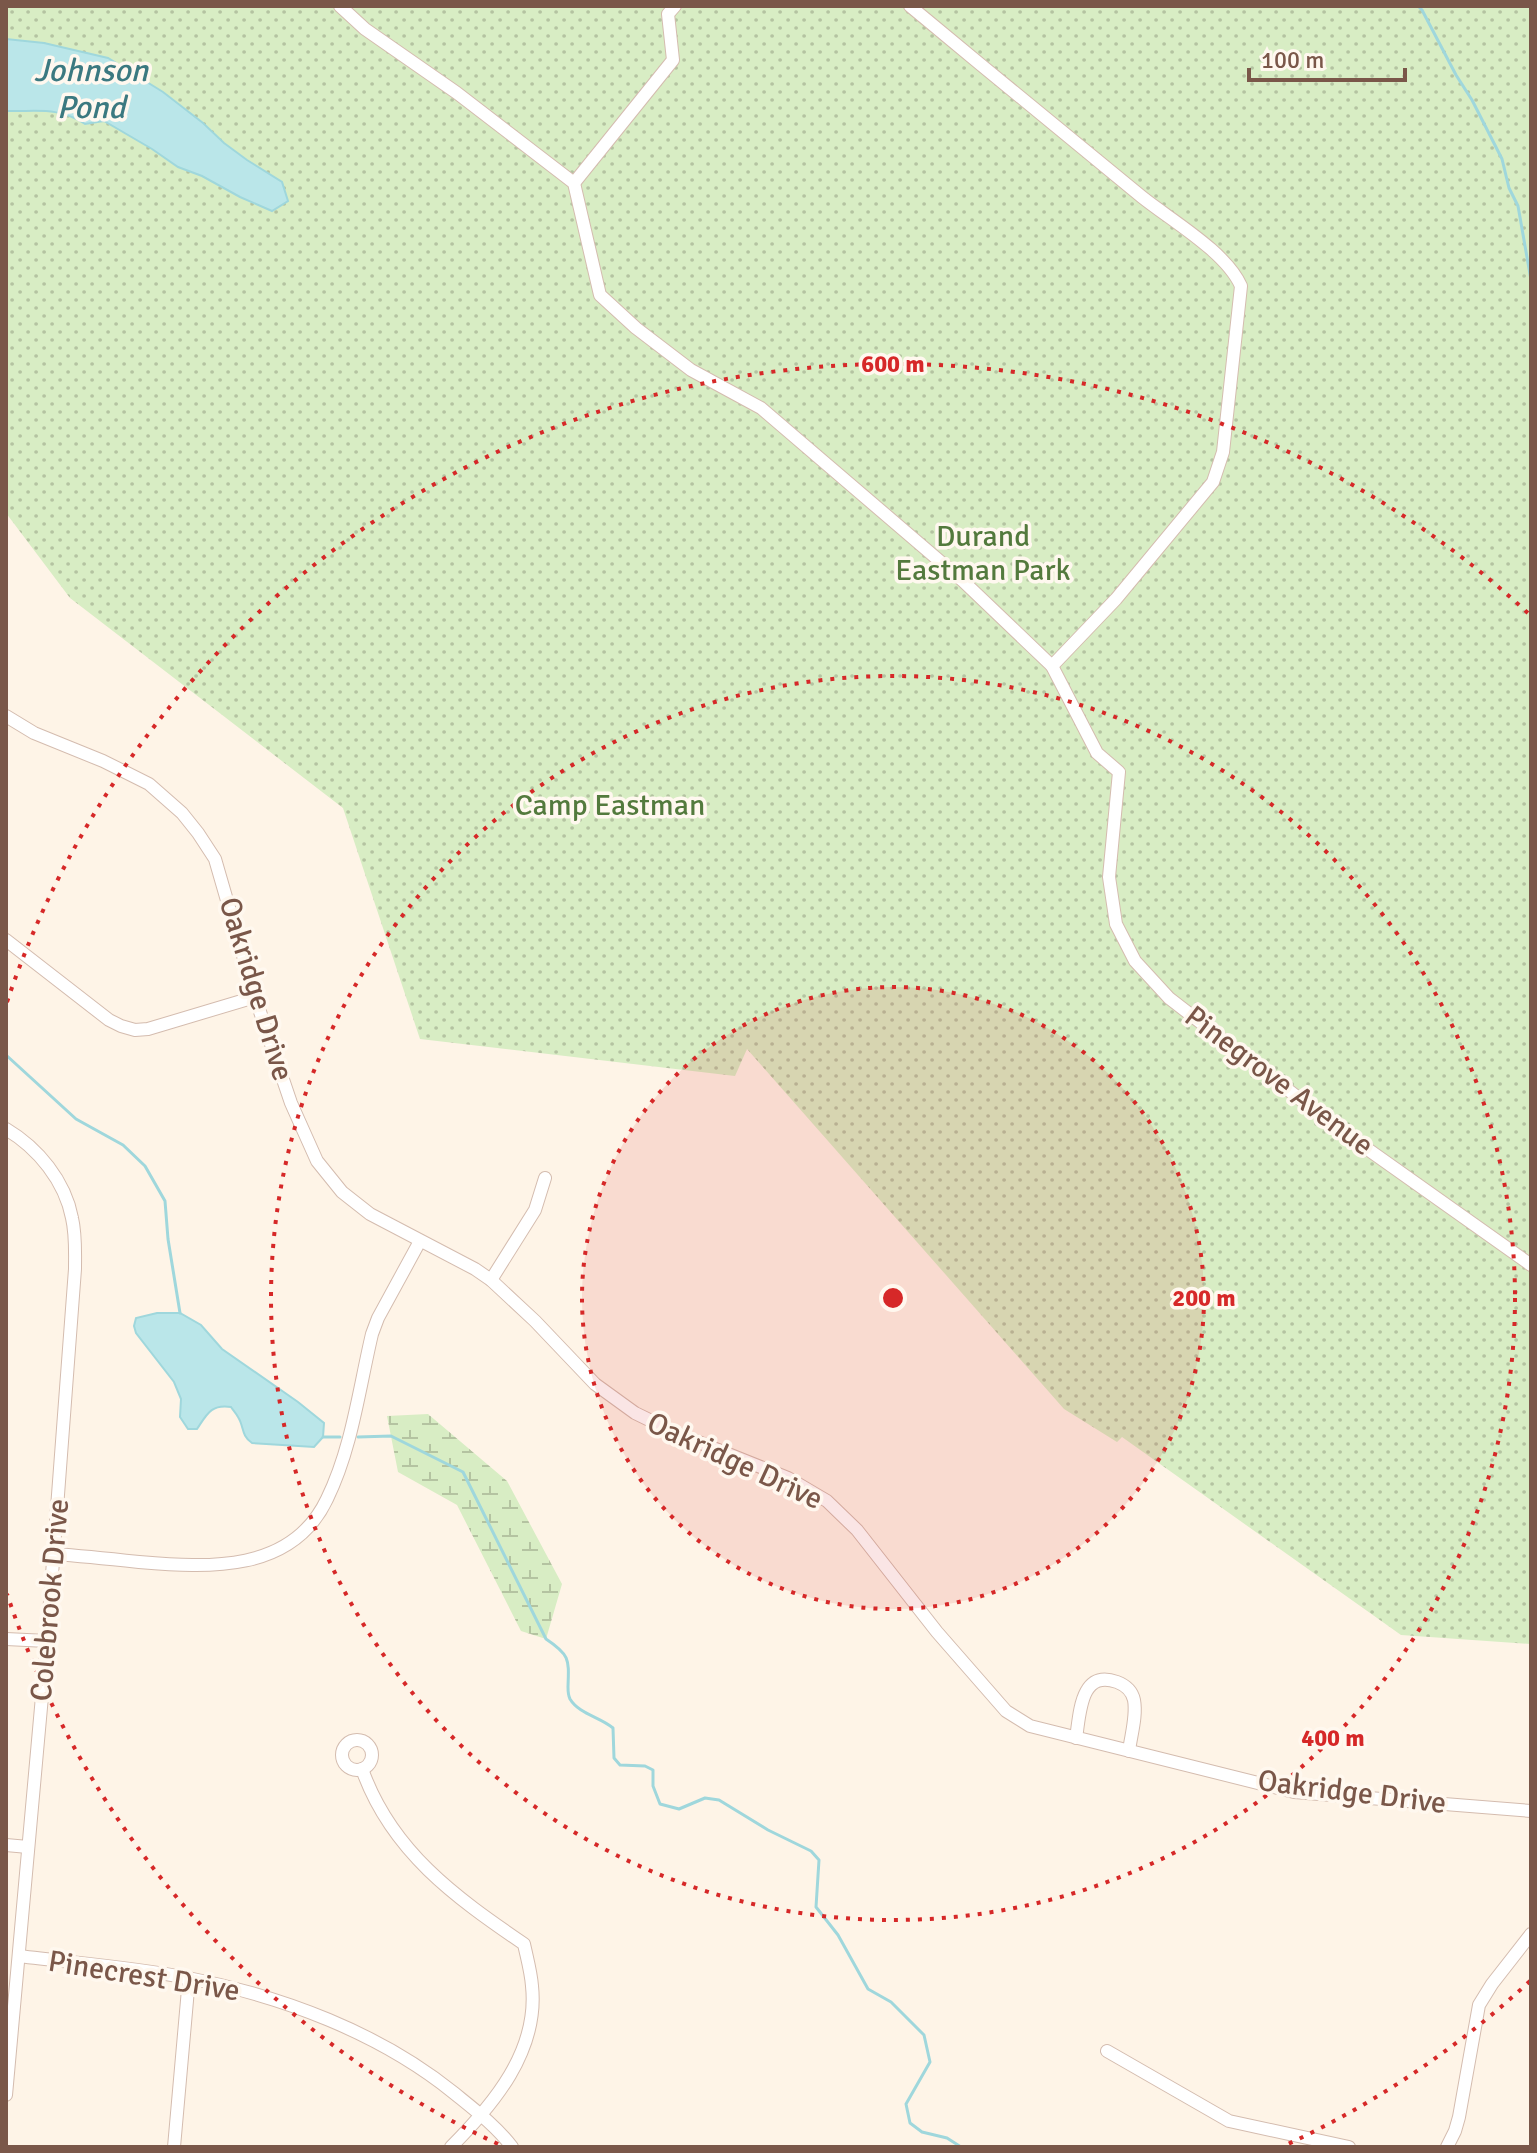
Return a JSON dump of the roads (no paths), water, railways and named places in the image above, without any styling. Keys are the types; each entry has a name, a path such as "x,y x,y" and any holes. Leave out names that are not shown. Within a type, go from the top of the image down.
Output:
{"street":[{"path":"340,6 365,29 467,100 574,183 600,295 636,328 691,370 761,408 963,581 1052,666 1116,599 1213,482 1223,452 1241,286 1234,272 1216,253 1166,216 910,6"},
{"path":"574,183 673,60 668,14 675,6"},
{"name":"Pinegrove Avenue","path":"1052,666 1097,753 1119,772 1109,877 1116,924 1135,961 1169,998 1335,1126 1531,1265"},
{"name":"Oakridge Drive","path":"6,716 34,733 149,784 182,813 198,833 215,859 255,997 308,1144 321,1168 353,1203 491,1280 595,1384 635,1413 788,1478 827,1501 857,1530 937,1632 1006,1711 1030,1726 1294,1792 1531,1811"},
{"path":"6,940 109,1020 135,1030 160,1027 255,997"},
{"name":"Colebrook Drive","path":"6,1129 33,1149 60,1186 73,1219 75,1269 47,1641 19,1956 8,2041 6,2095"},
{"path":"491,1280 535,1210 545,1178"},
{"path":"54,1554 178,1565 224,1565 278,1550 296,1539 314,1521 337,1476 372,1334 420,1241"},
{"path":"6,1639 47,1641"},
{"path":"1076,1738 1081,1703 1089,1686 1095,1681 1116,1681 1131,1691 1134,1700 1129,1751"},
{"path":"362,1769 381,1810 423,1866 448,1889 524,1944 533,1987 532,2008 521,2052 500,2093 451,2147"},
{"path":"6,1845 28,1847"},
{"path":"1447,2147 1459,2117 1479,2005 1531,1934"},
{"name":"Pinecrest Drive","path":"19,1956 189,1978 270,1999 352,2031 408,2061 438,2080 482,2116 512,2147"},
{"path":"174,2147 189,1978"},
{"path":"1107,2051 1229,2121 1349,2147"}],"water":[{"name":"Johnson Pond","path":"6,39 44,43 108,58 163,92 224,143 282,182 288,201 272,211 178,167 104,121 85,124 56,112 6,111"},
{"path":"157,1313 180,1313 201,1325 222,1349 324,1423 323,1437 314,1447 252,1443 231,1407 224,1406 210,1411 197,1429 188,1429 180,1417 181,1399 174,1382 136,1333 134,1326 136,1318"}],"waterway":[{"path":"1418,6 1502,159 1509,188 1518,206 1531,280"},
{"path":"6,1055 76,1119 123,1145 145,1166 165,1201 180,1313"},
{"path":"358,1437 391,1436 463,1472 546,1639 566,1658 570,1699 579,1708 613,1728 614,1758 620,1765 645,1766 653,1770 653,1786 660,1804 679,1809 705,1798 719,1800 768,1830 811,1851 819,1860 816,1907 838,1935 868,1989 891,2002 924,2035 930,2062 906,2104 910,2123 922,2132 947,2138 961,2147"},
{"path":"323,1437 340,1437"}],"park label":[{"name":"Durand Eastman Park","path":"983,553"},
{"name":"Camp Eastman","path":"610,805"}]}
